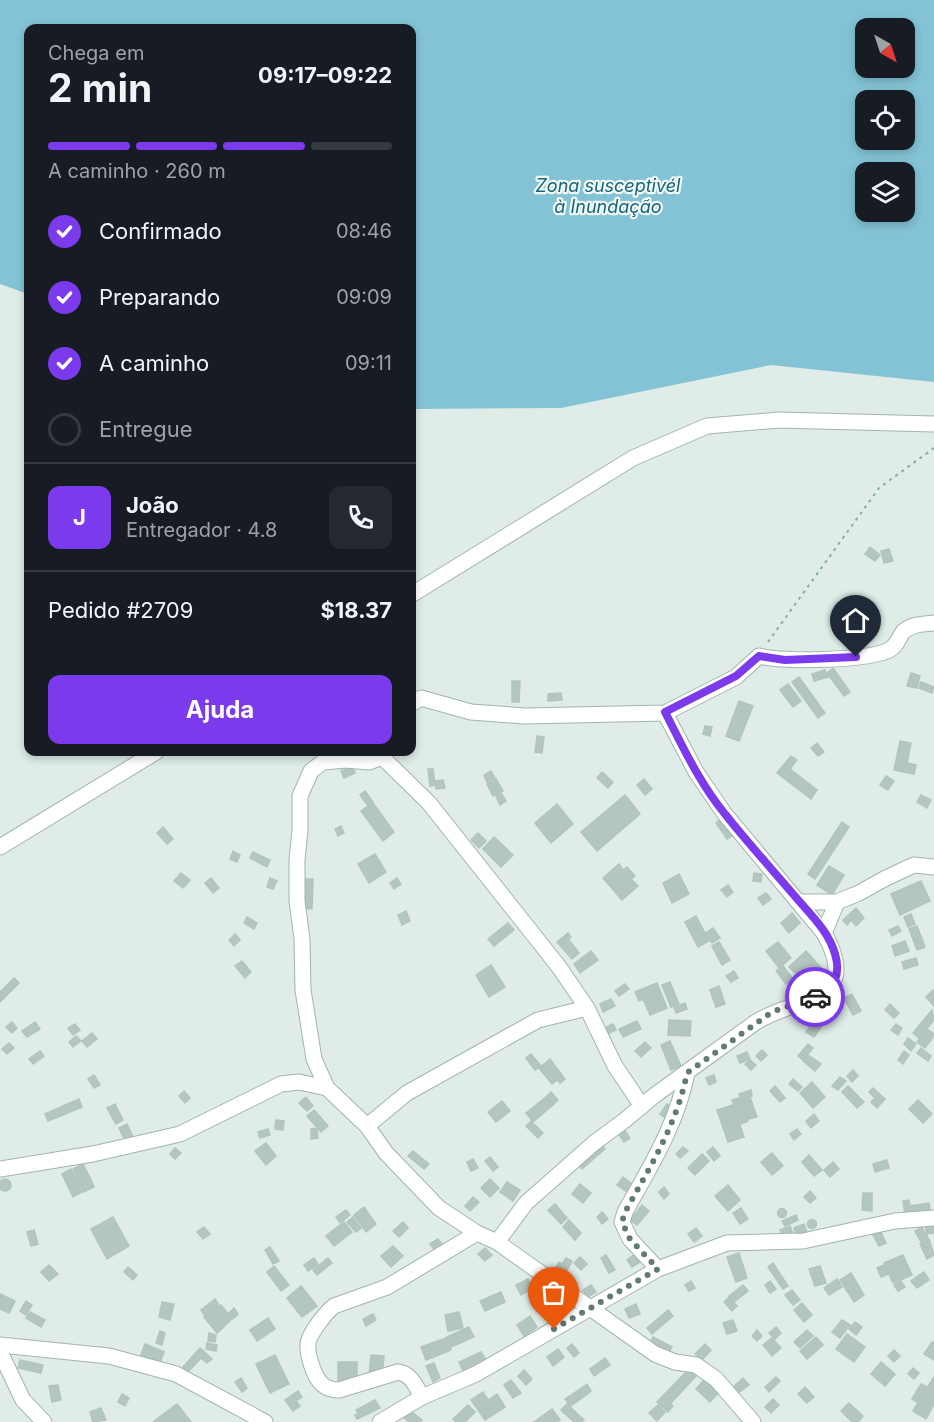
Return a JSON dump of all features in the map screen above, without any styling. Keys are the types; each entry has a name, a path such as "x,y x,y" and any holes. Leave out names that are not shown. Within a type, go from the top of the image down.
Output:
{"street":[{"path":"416,592 633,458 707,426 779,420 934,424"},
{"path":"416,701 421,698 471,712 525,716 665,712 736,676 759,656 772,659 794,659 878,654 896,645 910,627 934,623"},
{"path":"497,1242 526,1203 594,1143 764,1017 820,995 831,988 837,977 838,965 835,951 824,933 724,813 696,772 665,712"},
{"path":"0,848 150,756"},
{"path":"380,756 369,762 346,760 323,762 311,771 300,796 297,860 303,990 314,1059 327,1088 367,1126 386,1153 440,1208 477,1233 497,1242 655,1354 675,1362 696,1365 716,1378 753,1422"},
{"path":"386,756 429,804 559,967 586,1008 615,1066 642,1106"},
{"path":"800,902 837,902 914,865 934,867"},
{"path":"824,933 837,902"},
{"path":"367,1126 407,1093 538,1020 586,1008"},
{"path":"658,1269 630,1239 622,1222 625,1212 674,1120 687,1073"},
{"path":"0,1169 93,1154 180,1134 281,1084 299,1082 327,1088"},
{"path":"380,1422 422,1398 476,1374 658,1269 727,1244 803,1241 895,1221 934,1218"},
{"path":"422,1398 410,1376 398,1372 339,1390 331,1390 321,1384 317,1377 310,1358 309,1338 327,1310 387,1287 477,1233"},
{"path":"0,1345 109,1356 176,1374 265,1422"},
{"path":"0,1352 23,1400 44,1422"}],"path":[{"path":"759,656 879,488 934,448"}],"water":[{"name":"Zona susceptivél à Inundação","path":"0,0 934,0 934,382 771,365 561,408 416,409 416,24 24,24 24,293 0,284"}],"building":[{"path":"870,547 880,555 875,561 865,554"},
{"path":"889,549 893,561 884,563 881,551"},
{"path":"833,668 850,692 844,696 827,673"},
{"path":"825,670 828,677 814,681 812,674"},
{"path":"911,673 920,676 917,688 907,686"},
{"path":"799,677 825,713 818,718 792,682"},
{"path":"512,681 520,681 519,702 512,702"},
{"path":"921,682 934,687 932,693 919,688"},
{"path":"788,684 801,701 793,707 780,690"},
{"path":"561,693 562,700 548,701 548,694"},
{"path":"739,701 753,706 739,741 726,736"},
{"path":"705,726 712,727 710,736 703,734"},
{"path":"537,736 544,737 542,753 535,752"},
{"path":"900,741 911,743 907,763 916,765 914,774 894,770"},
{"path":"817,743 824,752 818,756 811,748"},
{"path":"791,756 797,760 790,769 817,790 811,799 777,773"},
{"path":"352,767 355,773 344,778 341,771"},
{"path":"428,769 433,769 435,785 430,786"},
{"path":"491,771 495,778 487,782 484,775"},
{"path":"602,772 613,782 608,788 597,778"},
{"path":"886,776 894,781 888,790 880,785"},
{"path":"496,779 503,791 493,796 487,784"},
{"path":"644,779 652,789 645,795 637,785"},
{"path":"443,780 445,788 436,789 435,781"},
{"path":"365,791 373,802 368,806 360,795"},
{"path":"501,793 506,801 500,805 496,796"},
{"path":"625,795 640,814 597,851 581,832"},
{"path":"921,795 931,800 927,808 917,802"},
{"path":"373,803 394,832 383,841 361,811"},
{"path":"557,804 573,824 551,843 535,823"},
{"path":"720,820 732,836 727,839 716,823"},
{"path":"842,822 849,827 815,879 808,874"},
{"path":"341,826 344,833 338,836 335,829"},
{"path":"163,827 173,839 167,844 157,833"},
{"path":"478,833 486,841 479,848 471,840"},
{"path":"494,837 513,855 501,867 483,849"},
{"path":"233,851 240,855 237,862 230,859"},
{"path":"253,852 270,860 267,867 250,858"},
{"path":"375,854 386,872 369,883 358,864"},
{"path":"619,864 623,870 627,867 635,876 631,879 638,886 622,900 603,878"},
{"path":"829,866 844,875 832,895 817,885"},
{"path":"181,873 190,880 183,888 174,881"},
{"path":"754,873 762,874 761,882 753,881"},
{"path":"679,874 689,894 672,903 663,883"},
{"path":"211,878 219,888 213,893 205,883"},
{"path":"270,878 277,881 273,889 267,887"},
{"path":"397,878 401,884 394,889 390,883"},
{"path":"305,879 313,879 312,909 304,908"},
{"path":"921,881 930,901 900,915 891,894"},
{"path":"728,885 733,892 727,897 721,890"},
{"path":"766,893 771,899 763,905 758,898"},
{"path":"856,908 864,918 856,926 851,920 847,925 843,920"},
{"path":"406,911 410,921 402,925 398,915"},
{"path":"792,913 800,923 789,933 781,923"},
{"path":"911,914 915,924 908,927 904,917"},
{"path":"696,916 709,941 698,947 685,922"},
{"path":"247,917 257,923 254,929 244,923"},
{"path":"508,923 514,930 494,946 488,939"},
{"path":"898,926 901,931 892,936 889,930"},
{"path":"917,926 925,947 917,950 909,929"},
{"path":"713,928 720,938 712,943 706,933"},
{"path":"568,933 571,937 568,939 579,953 572,959 557,942"},
{"path":"235,934 240,940 234,946 229,940"},
{"path":"905,941 909,951 895,956 892,946"},
{"path":"719,942 730,960 722,965 712,946"},
{"path":"778,942 791,958 779,968 766,951"},
{"path":"591,951 598,960 580,973 574,964"},
{"path":"806,951 822,969 806,984 789,967"},
{"path":"916,958 918,965 904,969 902,962"},
{"path":"242,961 251,972 245,978 235,966"},
{"path":"491,965 505,987 489,997 476,975"},
{"path":"783,966 793,979 786,984 776,971"},
{"path":"734,971 738,978 731,982 726,976"},
{"path":"14,978 19,983 0,1002 0,992"},
{"path":"670,982 679,1004 671,1007 662,985"},
{"path":"657,983 667,1008 650,1015 643,999 639,1001 635,992"},
{"path":"625,984 629,989 619,996 615,991"},
{"path":"719,986 725,1004 716,1007 710,990"},
{"path":"934,991 934,1006 926,997"},
{"path":"852,994 861,1011 853,1015 844,998"},
{"path":"611,999 615,1006 603,1012 600,1004"},
{"path":"685,1003 687,1009 676,1013 674,1008"},
{"path":"890,1004 899,1013 894,1018 885,1010"},
{"path":"932,1010 934,1020 919,1038 913,1033"},
{"path":"816,1018 824,1023 814,1037 806,1032"},
{"path":"669,1020 691,1021 690,1036 668,1035"},
{"path":"637,1021 641,1029 623,1037 619,1029"},
{"path":"12,1022 17,1028 12,1033 6,1027"},
{"path":"35,1022 40,1029 27,1037 22,1031"},
{"path":"75,1024 80,1030 73,1035 68,1028"},
{"path":"613,1024 616,1030 607,1034 604,1028"},
{"path":"896,1024 902,1028 898,1035 891,1030"},
{"path":"927,1029 934,1036 925,1048 917,1042"},
{"path":"92,1033 97,1039 87,1047 82,1041"},
{"path":"76,1036 81,1041 73,1047 69,1042"},
{"path":"908,1038 916,1044 911,1051 904,1044"},
{"path":"670,1041 681,1066 671,1070 661,1045"},
{"path":"645,1042 651,1048 641,1057 635,1051"},
{"path":"9,1043 14,1048 7,1054 2,1049"},
{"path":"808,1044 813,1048 803,1060 798,1056"},
{"path":"921,1048 931,1056 928,1061 917,1053"},
{"path":"762,1050 767,1055 761,1061 756,1056"},
{"path":"40,1051 44,1056 33,1064 29,1059"},
{"path":"904,1051 909,1055 903,1064 898,1060"},
{"path":"747,1052 750,1059 740,1063 737,1056"},
{"path":"531,1054 541,1066 535,1070 526,1058"},
{"path":"808,1055 821,1064 815,1071 803,1061"},
{"path":"550,1059 565,1079 560,1083 557,1080 552,1084 539,1068"},
{"path":"750,1060 756,1065 751,1070 745,1064"},
{"path":"853,1070 858,1076 852,1082 847,1076"},
{"path":"94,1075 100,1085 94,1088 88,1079"},
{"path":"714,1075 716,1082 709,1085 706,1078"},
{"path":"840,1077 846,1081 838,1090 832,1086"},
{"path":"793,1079 802,1087 798,1091 789,1084"},
{"path":"812,1082 825,1097 813,1108 800,1093"},
{"path":"775,1086 785,1098 780,1102 770,1091"},
{"path":"848,1086 864,1102 857,1108 842,1092"},
{"path":"873,1088 885,1099 877,1108 871,1102 875,1098 869,1092"},
{"path":"751,1090 752,1096 750,1097 757,1117 748,1119 739,1094"},
{"path":"184,1091 190,1098 185,1103 179,1096"},
{"path":"551,1092 558,1100 553,1105 546,1097"},
{"path":"306,1097 313,1106 307,1111 299,1103"},
{"path":"546,1097 553,1105 533,1122 526,1113"},
{"path":"739,1098 748,1121 741,1124 732,1100"},
{"path":"79,1099 82,1107 48,1121 45,1114"},
{"path":"918,1100 932,1114 923,1123 909,1109"},
{"path":"502,1101 510,1111 496,1122 488,1112"},
{"path":"115,1104 123,1120 116,1124 107,1108"},
{"path":"667,1104 675,1110 668,1120 660,1114"},
{"path":"733,1105 744,1137 728,1142 717,1110"},
{"path":"314,1110 328,1126 321,1132 307,1116"},
{"path":"814,1114 819,1121 811,1128 806,1121"},
{"path":"276,1120 284,1121 283,1130 275,1129"},
{"path":"531,1121 543,1133 538,1138 526,1126"},
{"path":"127,1124 134,1139 126,1143 119,1128"},
{"path":"317,1128 318,1138 311,1139 311,1129"},
{"path":"268,1129 270,1135 260,1138 258,1132"},
{"path":"797,1129 801,1134 794,1140 790,1134"},
{"path":"625,1131 630,1138 624,1142 619,1135"},
{"path":"266,1143 276,1156 266,1165 255,1151"},
{"path":"601,1144 605,1149 582,1169 578,1164"},
{"path":"683,1147 688,1151 680,1158 676,1154"},
{"path":"713,1147 720,1156 714,1161 707,1152"},
{"path":"175,1148 181,1153 175,1159 170,1154"},
{"path":"413,1151 429,1164 424,1169 408,1156"},
{"path":"772,1153 783,1166 772,1175 761,1162"},
{"path":"702,1154 709,1161 695,1175 688,1168"},
{"path":"809,1155 822,1170 814,1176 802,1162"},
{"path":"490,1157 498,1167 493,1171 485,1161"},
{"path":"473,1159 478,1168 471,1171 467,1162"},
{"path":"887,1160 889,1168 875,1172 873,1164"},
{"path":"833,1162 839,1169 830,1177 824,1170"},
{"path":"83,1164 91,1180 80,1185 73,1169"},
{"path":"71,1169 82,1192 73,1197 62,1174"},
{"path":"623,1177 636,1187 630,1194 617,1185"},
{"path":"7,1179 11,1185 7,1191 3,1191 -1,1183"},
{"path":"490,1179 499,1188 490,1197 481,1188"},
{"path":"91,1180 94,1187 84,1192 80,1185"},
{"path":"507,1182 520,1190 513,1201 500,1192"},
{"path":"580,1184 591,1193 583,1203 572,1194"},
{"path":"728,1185 740,1200 728,1211 715,1196"},
{"path":"664,1187 669,1194 664,1199 659,1192"},
{"path":"810,1191 816,1198 810,1203 804,1197"},
{"path":"863,1193 872,1193 872,1211 862,1210"},
{"path":"473,1197 479,1202 470,1211 465,1206"},
{"path":"909,1200 910,1206 929,1203 930,1211 905,1214 903,1201"},
{"path":"555,1204 567,1218 561,1224 548,1210"},
{"path":"642,1205 649,1211 637,1225 630,1220"},
{"path":"364,1207 376,1224 366,1232 354,1215"},
{"path":"741,1208 748,1219 740,1224 733,1213"},
{"path":"782,1208 787,1213 782,1218 777,1213"},
{"path":"346,1210 350,1215 340,1223 336,1217"},
{"path":"602,1212 608,1219 602,1224 597,1217"},
{"path":"796,1215 798,1220 785,1226 782,1221"},
{"path":"113,1217 129,1246 107,1259 91,1229"},
{"path":"353,1217 361,1228 356,1232 347,1222"},
{"path":"569,1220 581,1233 575,1240 563,1227"},
{"path":"812,1220 816,1224 812,1228 808,1224"},
{"path":"344,1222 352,1232 334,1246 326,1236"},
{"path":"403,1222 408,1228 399,1237 393,1231"},
{"path":"804,1224 808,1235 798,1239 794,1228"},
{"path":"934,1224 934,1233 927,1234 925,1225"},
{"path":"790,1226 794,1236 784,1240 780,1230"},
{"path":"204,1227 210,1234 203,1239 197,1232"},
{"path":"922,1227 928,1238 921,1242 915,1231"},
{"path":"696,1228 702,1236 694,1242 688,1234"},
{"path":"34,1230 38,1244 31,1246 27,1232"},
{"path":"880,1230 886,1243 879,1246 872,1233"},
{"path":"438,1239 444,1247 436,1252 430,1244"},
{"path":"929,1239 934,1255 927,1259 920,1244"},
{"path":"393,1246 403,1256 391,1267 381,1256"},
{"path":"270,1247 279,1261 273,1264 265,1250"},
{"path":"485,1248 492,1255 485,1261 478,1254"},
{"path":"739,1253 747,1278 736,1282 727,1257"},
{"path":"635,1254 640,1262 632,1267 627,1260"},
{"path":"606,1255 615,1270 609,1273 601,1258"},
{"path":"903,1255 912,1275 893,1283 884,1263"},
{"path":"580,1257 587,1264 581,1270 574,1263"},
{"path":"314,1258 318,1264 308,1271 304,1265"},
{"path":"328,1258 332,1263 317,1275 313,1270"},
{"path":"566,1258 572,1261 566,1272 556,1267"},
{"path":"773,1263 788,1286 783,1289 768,1267"},
{"path":"49,1265 58,1274 49,1281 41,1272"},
{"path":"884,1265 888,1274 881,1277 877,1268"},
{"path":"274,1266 289,1285 281,1291 267,1272"},
{"path":"820,1266 826,1283 815,1286 809,1269"},
{"path":"128,1267 137,1275 133,1280 124,1272"},
{"path":"924,1272 929,1280 917,1288 911,1281"},
{"path":"851,1273 864,1295 854,1302 840,1280"},
{"path":"528,1279 532,1289 521,1295 516,1285"},
{"path":"837,1279 842,1287 829,1295 824,1288"},
{"path":"691,1281 695,1288 689,1291 685,1285"},
{"path":"770,1281 776,1289 770,1293 765,1285"},
{"path":"901,1281 905,1287 898,1291 894,1285"},
{"path":"591,1285 596,1292 588,1297 583,1290"},
{"path":"743,1285 748,1291 734,1302 729,1296"},
{"path":"301,1286 317,1306 302,1317 287,1298"},
{"path":"792,1290 800,1300 793,1305 785,1295"},
{"path":"501,1292 505,1302 485,1311 480,1301"},
{"path":"0,1294 15,1301 9,1313 0,1309"},
{"path":"729,1297 737,1306 732,1311 724,1302"},
{"path":"215,1299 219,1305 205,1316 201,1310"},
{"path":"26,1301 32,1305 26,1315 20,1311"},
{"path":"162,1302 174,1304 170,1320 159,1317"},
{"path":"802,1303 812,1315 804,1322 794,1310"},
{"path":"636,1304 640,1314 629,1318 625,1309"},
{"path":"221,1305 228,1314 234,1308 238,1314 224,1326 212,1312"},
{"path":"668,1310 673,1316 652,1334 647,1328"},
{"path":"211,1311 224,1327 217,1333 204,1317"},
{"path":"30,1312 45,1320 41,1327 26,1318"},
{"path":"459,1312 463,1328 448,1331 445,1315"},
{"path":"373,1314 376,1320 366,1326 363,1319"},
{"path":"530,1316 537,1327 524,1336 517,1325"},
{"path":"268,1318 275,1329 257,1341 250,1330"},
{"path":"733,1320 737,1331 727,1334 723,1323"},
{"path":"842,1320 850,1325 840,1338 832,1332"},
{"path":"855,1322 862,1327 856,1335 849,1329"},
{"path":"469,1327 474,1337 451,1347 447,1337"},
{"path":"776,1327 781,1333 775,1339 769,1333"},
{"path":"757,1330 762,1336 757,1341 752,1336"},
{"path":"807,1330 813,1336 800,1348 794,1342"},
{"path":"160,1331 165,1333 162,1345 156,1343"},
{"path":"209,1333 216,1335 215,1342 208,1341"},
{"path":"847,1334 865,1347 854,1362 836,1349"},
{"path":"653,1337 672,1347 669,1352 650,1343"},
{"path":"816,1337 823,1345 807,1359 800,1351"},
{"path":"446,1338 451,1350 426,1360 421,1347"},
{"path":"772,1338 781,1348 772,1356 763,1345"},
{"path":"932,1342 934,1343 934,1360 924,1354"},
{"path":"207,1343 217,1345 216,1351 206,1349"},
{"path":"145,1344 164,1352 159,1365 140,1357"},
{"path":"572,1344 579,1353 574,1357 567,1348"},
{"path":"705,1344 711,1350 702,1360 695,1354"},
{"path":"200,1348 212,1359 207,1363 201,1358 188,1372 183,1367"},
{"path":"558,1349 564,1357 553,1366 547,1357"},
{"path":"894,1350 900,1356 894,1362 888,1356"},
{"path":"481,1352 487,1362 464,1373 459,1362"},
{"path":"275,1355 289,1384 270,1393 256,1364"},
{"path":"371,1355 384,1356 382,1376 369,1375"},
{"path":"605,1358 610,1365 594,1376 590,1369"},
{"path":"20,1360 43,1365 41,1373 18,1368"},
{"path":"338,1362 357,1362 357,1382 338,1382"},
{"path":"881,1362 895,1374 885,1386 871,1374"},
{"path":"434,1363 440,1378 433,1382 426,1366"},
{"path":"690,1368 697,1375 670,1404 673,1406 668,1412 657,1402"},
{"path":"913,1368 919,1373 914,1379 908,1374"},
{"path":"524,1370 532,1379 526,1385 518,1376"},
{"path":"776,1377 780,1381 769,1392 765,1387"},
{"path":"934,1377 934,1404 922,1396"},
{"path":"241,1378 247,1388 242,1392 235,1382"},
{"path":"743,1378 749,1385 737,1394 732,1388"},
{"path":"705,1379 720,1391 710,1402 696,1389"},
{"path":"511,1380 521,1393 513,1398 504,1385"},
{"path":"587,1384 591,1391 578,1401 573,1394"},
{"path":"921,1384 927,1387 917,1402 912,1399"},
{"path":"58,1385 61,1400 52,1402 49,1386"},
{"path":"805,1387 814,1397 807,1403 798,1394"},
{"path":"298,1391 302,1397 296,1401 300,1406 293,1411 285,1400"},
{"path":"483,1392 488,1400 497,1394 505,1407 485,1420 471,1400"},
{"path":"122,1394 129,1398 125,1406 118,1402"},
{"path":"573,1394 578,1401 570,1406 565,1399"},
{"path":"922,1396 934,1404 926,1419 913,1411"},
{"path":"773,1399 779,1405 771,1413 765,1407"},
{"path":"375,1400 380,1408 357,1419 356,1410"},
{"path":"849,1403 863,1416 858,1422 852,1422 841,1411"},
{"path":"177,1404 191,1422 153,1422"},
{"path":"567,1404 584,1420 574,1422 561,1410"},
{"path":"468,1405 475,1412 465,1422 456,1422 453,1419"},
{"path":"658,1405 665,1412 657,1421 649,1413"},
{"path":"101,1408 106,1420 93,1422 90,1412"},
{"path":"408,1409 422,1420 409,1422 402,1416"},
{"path":"552,1409 560,1420 534,1422"}],"way so far":[{"path":"554,1329 658,1269 630,1239 622,1222 678,1110 687,1073 772,1012 815,997"}],"route":[{"path":"815,997 831,988 837,977 838,965 835,951 808,911 724,813 696,772 665,712 736,676 759,656 785,660 856,657"}]}
